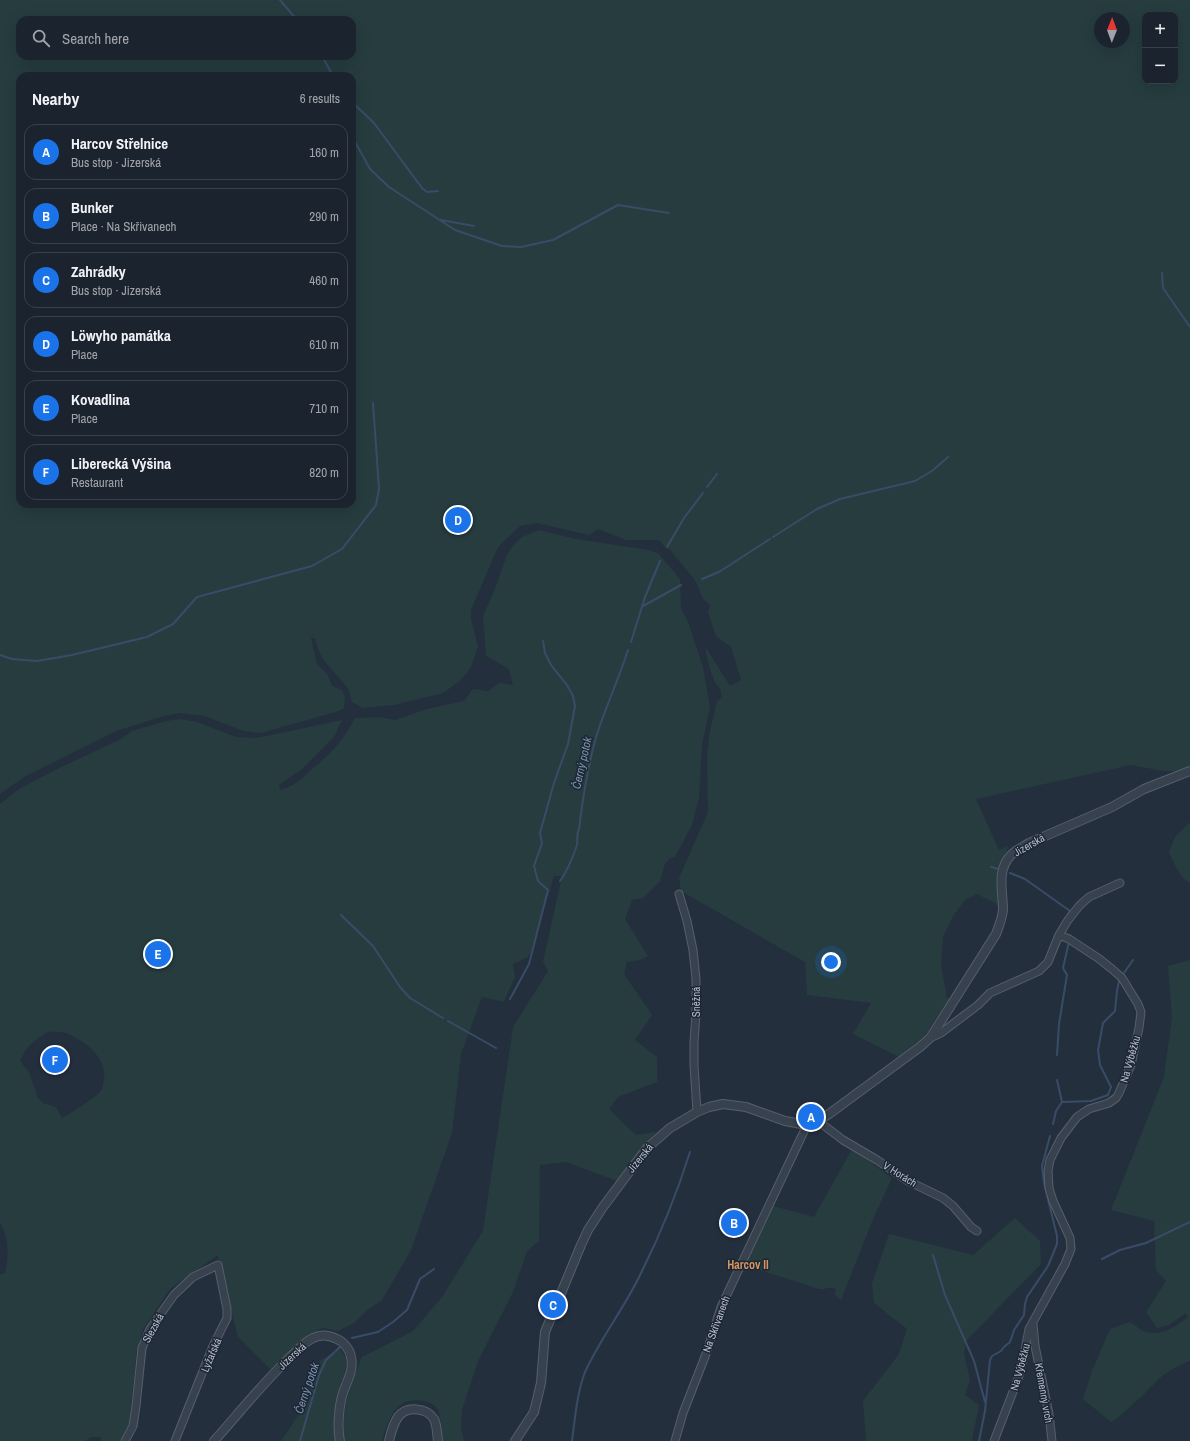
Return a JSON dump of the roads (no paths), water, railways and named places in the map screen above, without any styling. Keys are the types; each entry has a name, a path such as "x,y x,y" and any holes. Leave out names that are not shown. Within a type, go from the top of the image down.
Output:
{"street":[{"name":"Jizerská","path":"515,1441 534,1412 541,1383 545,1332 588,1230 603,1207 647,1148 665,1132 697,1112 716,1105 732,1104 746,1107 785,1121 808,1124 818,1121 890,1070 930,1038 1001,924 1003,910 1001,896 1002,870 1010,857 1029,843 1112,808 1144,789 1190,771"},
{"path":"1059,935 1068,920 1080,905 1089,898 1120,883"},
{"name":"Sněžná","path":"678,894 687,921 693,950 696,1014 694,1065 697,1112"},
{"name":"Jizerská","path":"930,1038 941,1033 978,1005 990,993 1039,971 1048,962 1059,935"},
{"name":"Na Výběžku","path":"994,1441 1019,1376 1029,1329 1065,1264 1071,1249 1070,1238 1053,1201 1049,1188 1048,1171 1050,1160 1061,1138 1077,1117 1089,1109 1116,1098 1131,1065 1139,1028 1141,1012 1138,1004 1133,994 1117,973 1075,943 1059,935"},
{"name":"V Horách","path":"818,1121 843,1140 877,1160 908,1181 943,1198 953,1206 971,1227 977,1231"},
{"name":"Na Skřivanech","path":"675,1441 683,1413 706,1354 720,1307 808,1124"},
{"name":"Slezská","path":"125,1441 132,1426 136,1406 142,1348 150,1329 174,1295 185,1284 193,1277 218,1265"},
{"name":"Lyžařská","path":"175,1441 227,1318 227,1309 218,1265"},
{"name":"Křemenný vrch","path":"1033,1322 1035,1346 1049,1414 1052,1441"},
{"name":"Jizerská","path":"214,1441 278,1368 302,1345 312,1338 326,1335 340,1340 347,1347 351,1357 352,1366 350,1376 343,1394 339,1426 340,1441"},
{"path":"389,1441 392,1428 401,1413 422,1410 430,1414 434,1419 438,1441"}],"waterway":[{"path":"280,0 294,16"},
{"path":"324,60 331,72"},
{"path":"356,106 374,123 422,188 427,192 438,191"},
{"path":"356,143 370,169 389,187 455,230 502,246 521,247 553,240 618,205 669,213"},
{"path":"441,220 474,226"},
{"path":"1162,273 1163,288 1190,327"},
{"path":"0,655 12,659 37,661 72,655 147,637 173,624 197,597 312,566 342,549 376,505 379,489 373,403"},
{"path":"773,537 817,509 840,499 915,481 932,471 948,457"},
{"name":"Černý potok","path":"707,487 717,474"},
{"name":"Černý potok","path":"667,547 684,518 703,493"},
{"path":"702,579 719,572 770,539"},
{"name":"Černý potok","path":"631,642 645,597 660,561"},
{"path":"643,606 681,585"},
{"path":"510,999 529,964 548,890 538,881 534,866 542,843 540,833 554,783 568,744 575,706 573,696 567,685 551,665 545,653 543,641"},
{"name":"Černý potok","path":"560,881 570,863 577,845 584,792 594,743 628,650"},
{"path":"991,867 998,869"},
{"path":"1010,873 1025,879 1070,911 1066,918"},
{"path":"341,915 373,946 400,987 410,998 443,1018"},
{"path":"1057,1055 1059,1024 1067,975 1063,968 1069,942"},
{"path":"1124,973 1133,960"},
{"path":"1053,1124 1056,1111 1062,1102 1091,1101 1108,1095 1111,1087 1100,1065 1098,1050 1103,1023 1115,1011 1119,981"},
{"path":"448,1021 496,1048"},
{"path":"1057,1080 1062,1102"},
{"path":"979,1441 985,1411 990,1360 992,1356 1001,1351 1010,1342 1014,1330 1024,1315 1027,1297 1048,1266 1057,1244 1057,1236 1044,1183 1042,1166 1050,1136"},
{"path":"572,1441 578,1397 585,1372 598,1346 629,1297 649,1257 680,1183 690,1152"},
{"path":"1102,1259 1120,1250 1146,1243 1190,1222"},
{"path":"933,1255 945,1295 974,1361 985,1402"},
{"name":"Černý potok","path":"352,1338 378,1332 393,1322 407,1310 420,1279 434,1269"},
{"name":"Černý potok","path":"300,1441 319,1375 326,1360 341,1346"}],"place":[{"name":"Löwyho památka","path":"458,520"},
{"name":"Kovadlina","path":"158,954"},
{"name":"Liberecká Výšina","path":"55,1060"},
{"name":"Harcov Střelnice","path":"811,1117"},
{"name":"Bunker","path":"734,1223"},
{"name":"Zahrádky","path":"553,1305"}],"district":[{"name":"Harcov II","path":"748,1265"}]}
